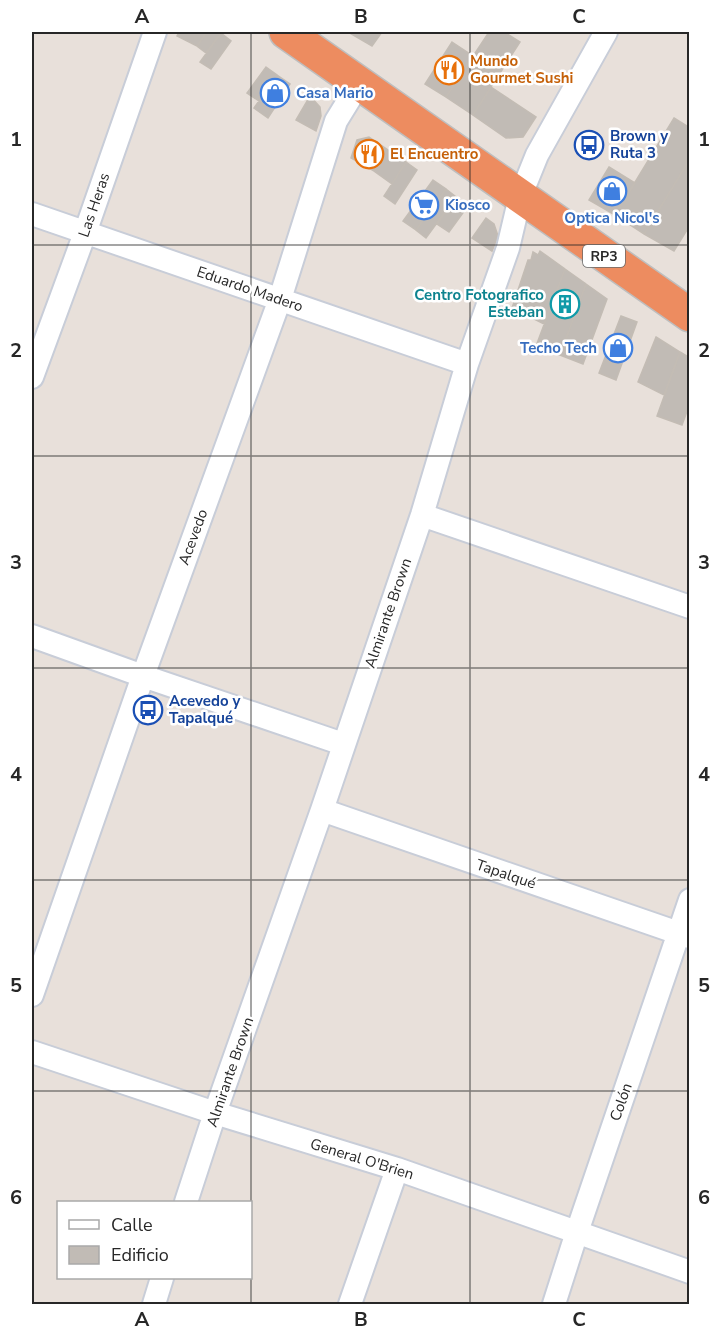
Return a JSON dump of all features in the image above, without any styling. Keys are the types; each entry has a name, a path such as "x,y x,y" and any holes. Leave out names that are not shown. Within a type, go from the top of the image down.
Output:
{"highway":[{"name":"RP3","path":"286,32 690,315"}],"street":[{"name":"Las Heras","path":"32,377 155,32"},
{"name":"Almirante Brown","path":"187,1201 422,514 467,364 508,248 520,197 537,155 606,32"},
{"name":"Acevedo","path":"32,994 143,676 280,299 336,121 360,82"},
{"name":"Eduardo Madero","path":"32,214 467,364"},
{"path":"422,514 690,607"},
{"path":"32,636 343,744"},
{"name":"Tapalqué","path":"322,810 684,935"},
{"name":"Colón","path":"554,1305 577,1232 684,935 690,900"},
{"name":"General O'Brien","path":"32,1052 215,1113 397,1169 690,1272"},
{"path":"350,1305 397,1169"},
{"path":"154,1305 162,1279"}],"building":[{"path":"179,32 207,32 197,46 177,36"},
{"path":"207,32 221,33 206,53 197,46"},
{"path":"348,32 382,32 372,46"},
{"path":"489,32 504,32 520,42 473,115 446,97"},
{"path":"221,33 231,41 211,69 200,62"},
{"name":"Mundo Gourmet Sushi","path":"452,42 473,56 446,97 425,84"},
{"path":"266,67 277,75 259,101 247,93"},
{"name":"Casa Mario","path":"277,75 290,84 268,118 254,108"},
{"path":"491,87 536,117 523,137 506,138 473,115"},
{"path":"310,96 320,107 321,116 316,131 296,120"},
{"path":"674,118 690,128 690,159 644,234 615,215"},
{"name":"El Encuentro","path":"369,137 388,150 374,171 351,158 357,140"},
{"path":"388,150 406,162 392,184 374,171"},
{"path":"690,159 690,225 674,251 644,234"},
{"path":"406,162 417,170 395,204 384,196"},
{"name":"Optica Nicol's","path":"609,167 635,183 615,215 589,200"},
{"name":"Kiosco","path":"433,180 446,189 416,230 403,221"},
{"path":"446,189 456,197 426,238 416,230"},
{"path":"456,197 468,206 449,232 437,224"},
{"path":"486,218 494,224 498,236 492,251 472,238"},
{"path":"540,251 565,269 544,324 512,308 528,260 531,260 533,252 538,255"},
{"name":"Centro Fotografico Esteban","path":"565,269 586,284 560,355 536,346"},
{"path":"586,284 607,299 583,364 560,355"},
{"name":"Techo Tech","path":"621,316 637,322 616,380 599,373"},
{"path":"656,337 680,352 664,395 638,382"},
{"path":"680,352 690,358 690,403 682,425 657,416"}],"place":[{"name":"Mundo Gourmet Sushi","path":"449,70"},
{"name":"Casa Mario","path":"275,93"},
{"name":"Brown y Ruta 3","path":"589,145"},
{"name":"El Encuentro","path":"369,154"},
{"name":"Optica Nicol's","path":"612,191"},
{"name":"Kiosco","path":"424,205"},
{"name":"Centro Fotografico Esteban","path":"565,304"},
{"name":"Techo Tech","path":"618,348"},
{"name":"Acevedo y Tapalqué","path":"148,710"}]}
